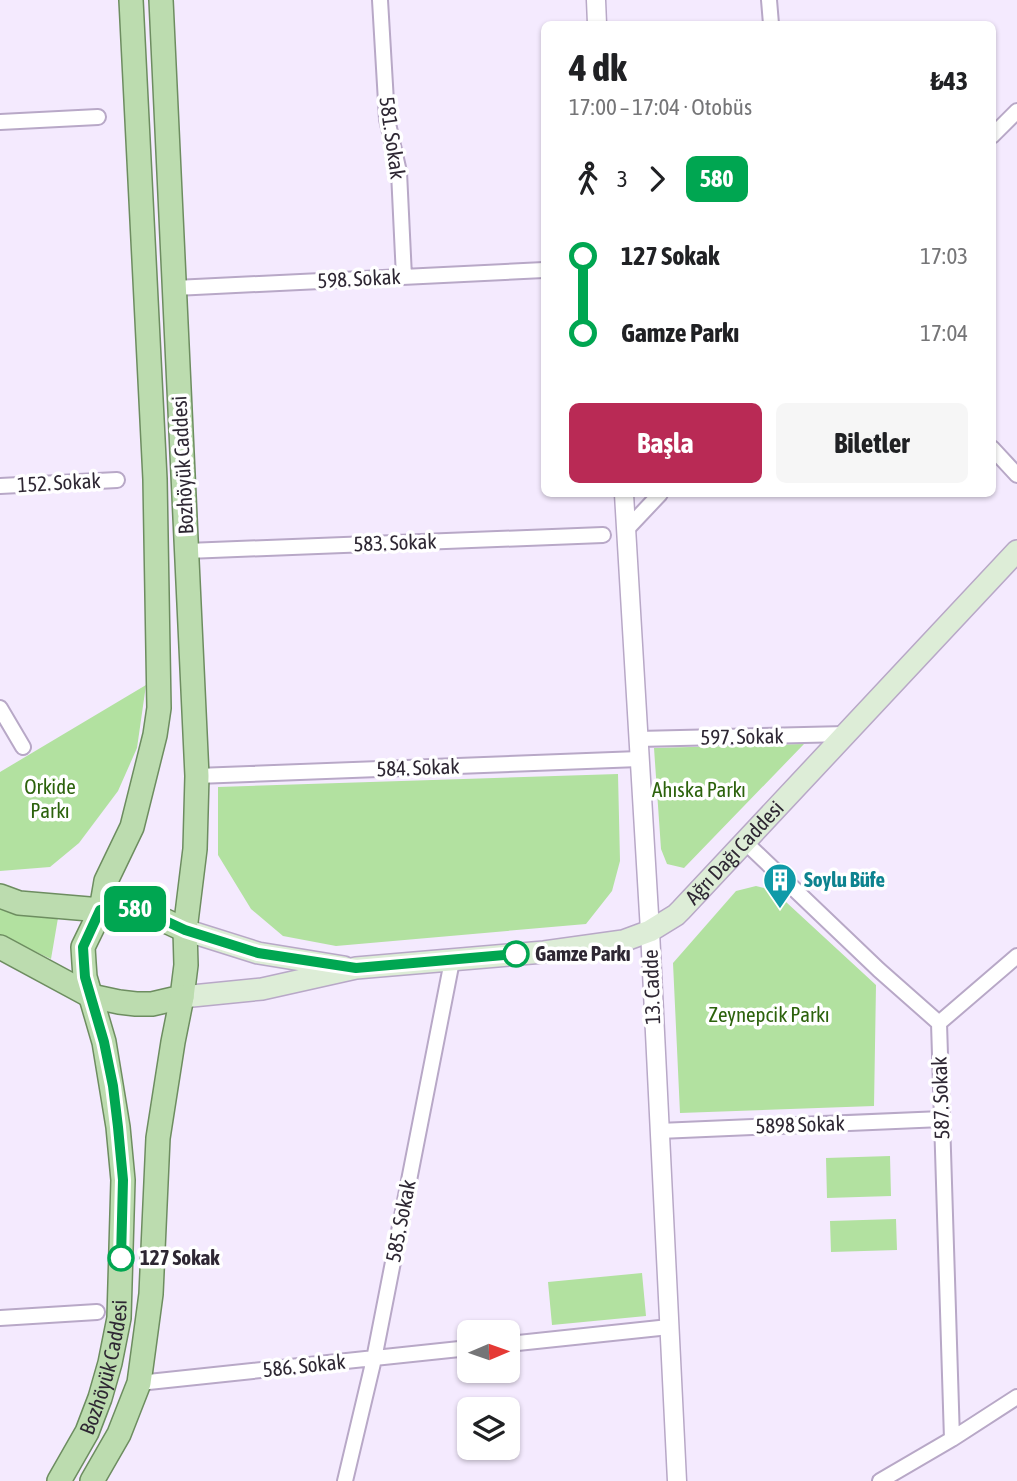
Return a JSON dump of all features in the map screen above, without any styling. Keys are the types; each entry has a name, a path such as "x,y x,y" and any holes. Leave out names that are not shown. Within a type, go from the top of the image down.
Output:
{"main road":[{"name":"Bozhöyük Caddesi","path":"100,910 106,881 132,827 159,708 154,466 131,0"},
{"name":"Bozhöyük Caddesi","path":"162,0 197,776 195,849 185,930"},
{"name":"Ağrı Dağı Caddesi","path":"182,997 262,989 356,968 544,952 623,941 650,931 676,915 1017,551"},
{"path":"0,896 19,903 100,910 123,907 142,910 185,930 186,955 182,997 152,1004 136,1004 91,996 0,947"},
{"path":"91,996 85,977 83,947 100,910"},
{"name":"Ağrı Dağı Caddesi","path":"185,930 258,953 356,968"},
{"name":"Bozhöyük Caddesi","path":"59,1481 87,1432 100,1398 119,1318 123,1180 113,1086 91,996"},
{"name":"Bozhöyük Caddesi","path":"92,1481 119,1434 139,1383 150,1294 158,1138 182,997"}],"street":[{"name":"581. Sokak","path":"380,0 387,118 399,172 404,277"},
{"path":"596,0 597,21"},
{"path":"769,0 771,21"},
{"path":"996,132 1017,111"},
{"path":"0,122 98,117"},
{"name":"598. Sokak","path":"175,288 541,270"},
{"path":"996,452 1017,475"},
{"name":"152. Sokak","path":"0,486 117,480"},
{"name":"13. Cadde","path":"624,497 650,931 677,1481"},
{"path":"626,530 657,497"},
{"name":"583. Sokak","path":"187,551 603,535"},
{"path":"0,708 23,747"},
{"name":"597. Sokak","path":"638,739 846,734"},
{"name":"584. Sokak","path":"197,776 639,759"},
{"path":"745,842 878,970 939,1023 1017,956"},
{"name":"585. Sokak","path":"345,1481 374,1359 452,961"},
{"name":"587. Sokak","path":"939,1023 952,1439"},
{"name":"5898 Sokak","path":"659,1131 942,1119"},
{"path":"0,1318 97,1312"},
{"path":"520,1343 669,1327"},
{"name":"586. Sokak","path":"139,1383 457,1349"},
{"path":"880,1481 952,1439 1017,1396"}],"green space":[{"name":"Orkide Parkı","path":"146,685 137,748 118,791 79,843 50,867 0,871 0,772"},
{"name":"Ahıska Parkı","path":"804,744 684,868 667,864 661,849 654,748"},
{"name":"Gamze Parkı","path":"618,774 620,861 612,891 586,924 336,946 283,936 251,909 218,855 218,787"},
{"name":"Zeynepcik Parkı","path":"756,886 773,890 876,985 874,1106 680,1113 673,963 736,891"},
{"path":"0,908 58,918 51,959 0,935"},
{"path":"890,1156 891,1196 827,1198 826,1158"},
{"path":"896,1219 897,1250 831,1252 830,1221"},
{"path":"642,1273 646,1316 552,1325 548,1282"}],"bus line":[{"name":"580","path":"121,1258 123,1180 113,1086 104,1042 85,977 83,947 100,910 123,907 142,910 185,930 258,953 356,968 516,954"}],"place":[{"name":"Soylu Büfe","path":"780,910"},
{"name":"Gamze Parkı","path":"516,954"},
{"name":"127 Sokak","path":"121,1258"}]}
